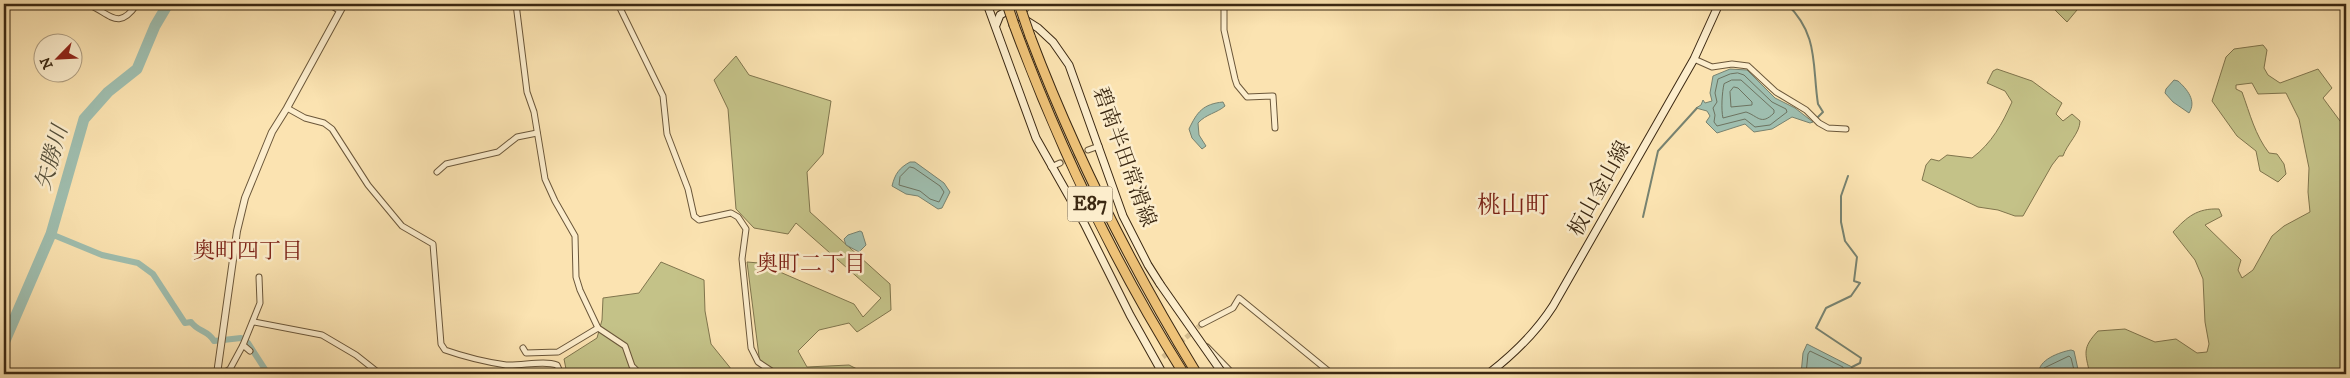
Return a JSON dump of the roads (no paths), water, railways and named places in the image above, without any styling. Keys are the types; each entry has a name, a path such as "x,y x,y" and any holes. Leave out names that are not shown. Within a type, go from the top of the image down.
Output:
{"highway":[{"name":"E87","path":"1007,4 1063,146 1104,234 1144,308 1184,374"},
{"name":"E87","path":"1018,9 1065,124 1110,222 1140,279 1196,374"}],"main road":[{"path":"987,4 1027,115 1051,167 1084,223 1163,374"},
{"name":"碧南半田常滑線","path":"1000,4 1018,9 1053,42 1069,65 1123,216 1160,284 1223,374"},
{"name":"板山金山線","path":"1488,374 1518,351 1538,329 1553,306 1694,59 1719,4"},
{"path":"996,26 1000,15 1007,11 1018,9"}],"street":[{"path":"4,20 6,4"},
{"path":"87,4 121,20 129,15 137,4"},
{"path":"329,4 340,11"},
{"path":"217,374 237,231 245,198 272,132 344,4"},
{"path":"516,4 526,84 546,179 555,201 575,236 576,277 598,328 625,346 632,366 640,374"},
{"path":"618,4 663,96 667,134 688,189 694,216 699,220 731,213 744,225 746,232 742,259 751,348 758,362 776,374"},
{"path":"1018,9 1029,4"},
{"path":"1224,4 1224,30 1237,85 1247,97 1273,96 1275,128"},
{"path":"1694,59 1712,67 1732,64 1748,66 1776,92 1806,110 1819,123 1828,128 1846,129"},
{"path":"287,108 332,129 368,185 402,226 433,244 442,344 445,350 506,365 527,366 552,363 557,365 561,374"},
{"path":"437,172 446,164 498,152 517,136 537,133"},
{"path":"1088,150 1098,146"},
{"path":"1051,167 1060,163"},
{"path":"222,374 230,369 254,322 260,302 259,277"},
{"path":"1202,324 1233,308 1239,298 1332,374"},
{"path":"254,322 322,335 356,355 380,374"},
{"path":"523,348 526,353 558,352 598,328"},
{"path":"1198,338 1233,374"},
{"path":"243,345 250,351"},
{"path":"1156,363 1163,357"}],"water":[{"path":"1730,69 1747,70 1775,98 1795,108 1813,122 1810,123 1792,117 1772,129 1754,132 1745,124 1717,133 1706,122 1710,116 1707,111 1696,108 1701,105 1703,100 1705,103 1712,101 1710,93 1713,76"},
{"path":"2174,80 2178,81 2190,95 2192,104 2189,113 2173,102 2165,93"},
{"path":"1223,102 1225,106 1198,123 1199,135 1206,146 1202,149 1192,138 1189,129 1202,110 1210,105"},
{"path":"910,162 915,162 944,183 950,192 942,208 938,209 918,196 906,194 892,186 898,172"},
{"path":"860,231 866,245 859,252 846,245 844,239 848,235"},
{"path":"1807,344 1852,367 1846,374 1801,374 1803,353"},
{"path":"2071,350 2074,351 2079,374 2039,374 2039,369 2045,361"}],"waterway":[{"name":"矢勝川","path":"4,343 51,234 84,119 108,92 137,69 155,26 168,4"},
{"path":"1787,4 1804,27 1809,39 1814,63 1818,104 1823,112 1817,118"},
{"path":"1643,217 1658,151 1697,108"},
{"path":"1848,176 1841,196 1841,222 1845,241 1857,257 1854,281 1860,283 1851,296 1826,308 1816,328 1861,358 1860,363 1852,367"},
{"path":"51,234 102,255 138,263 153,274 185,323 191,322 212,337 214,341 241,338 248,343 268,374"}],"tunnel":[{"path":"1060,163 1088,150"},
{"path":"1163,357 1202,324"}],"district":[{"name":"桃山町","path":"1513,206"},
{"name":"奥町四丁目","path":"248,251"},
{"name":"奥町二丁目","path":"811,264"}]}
